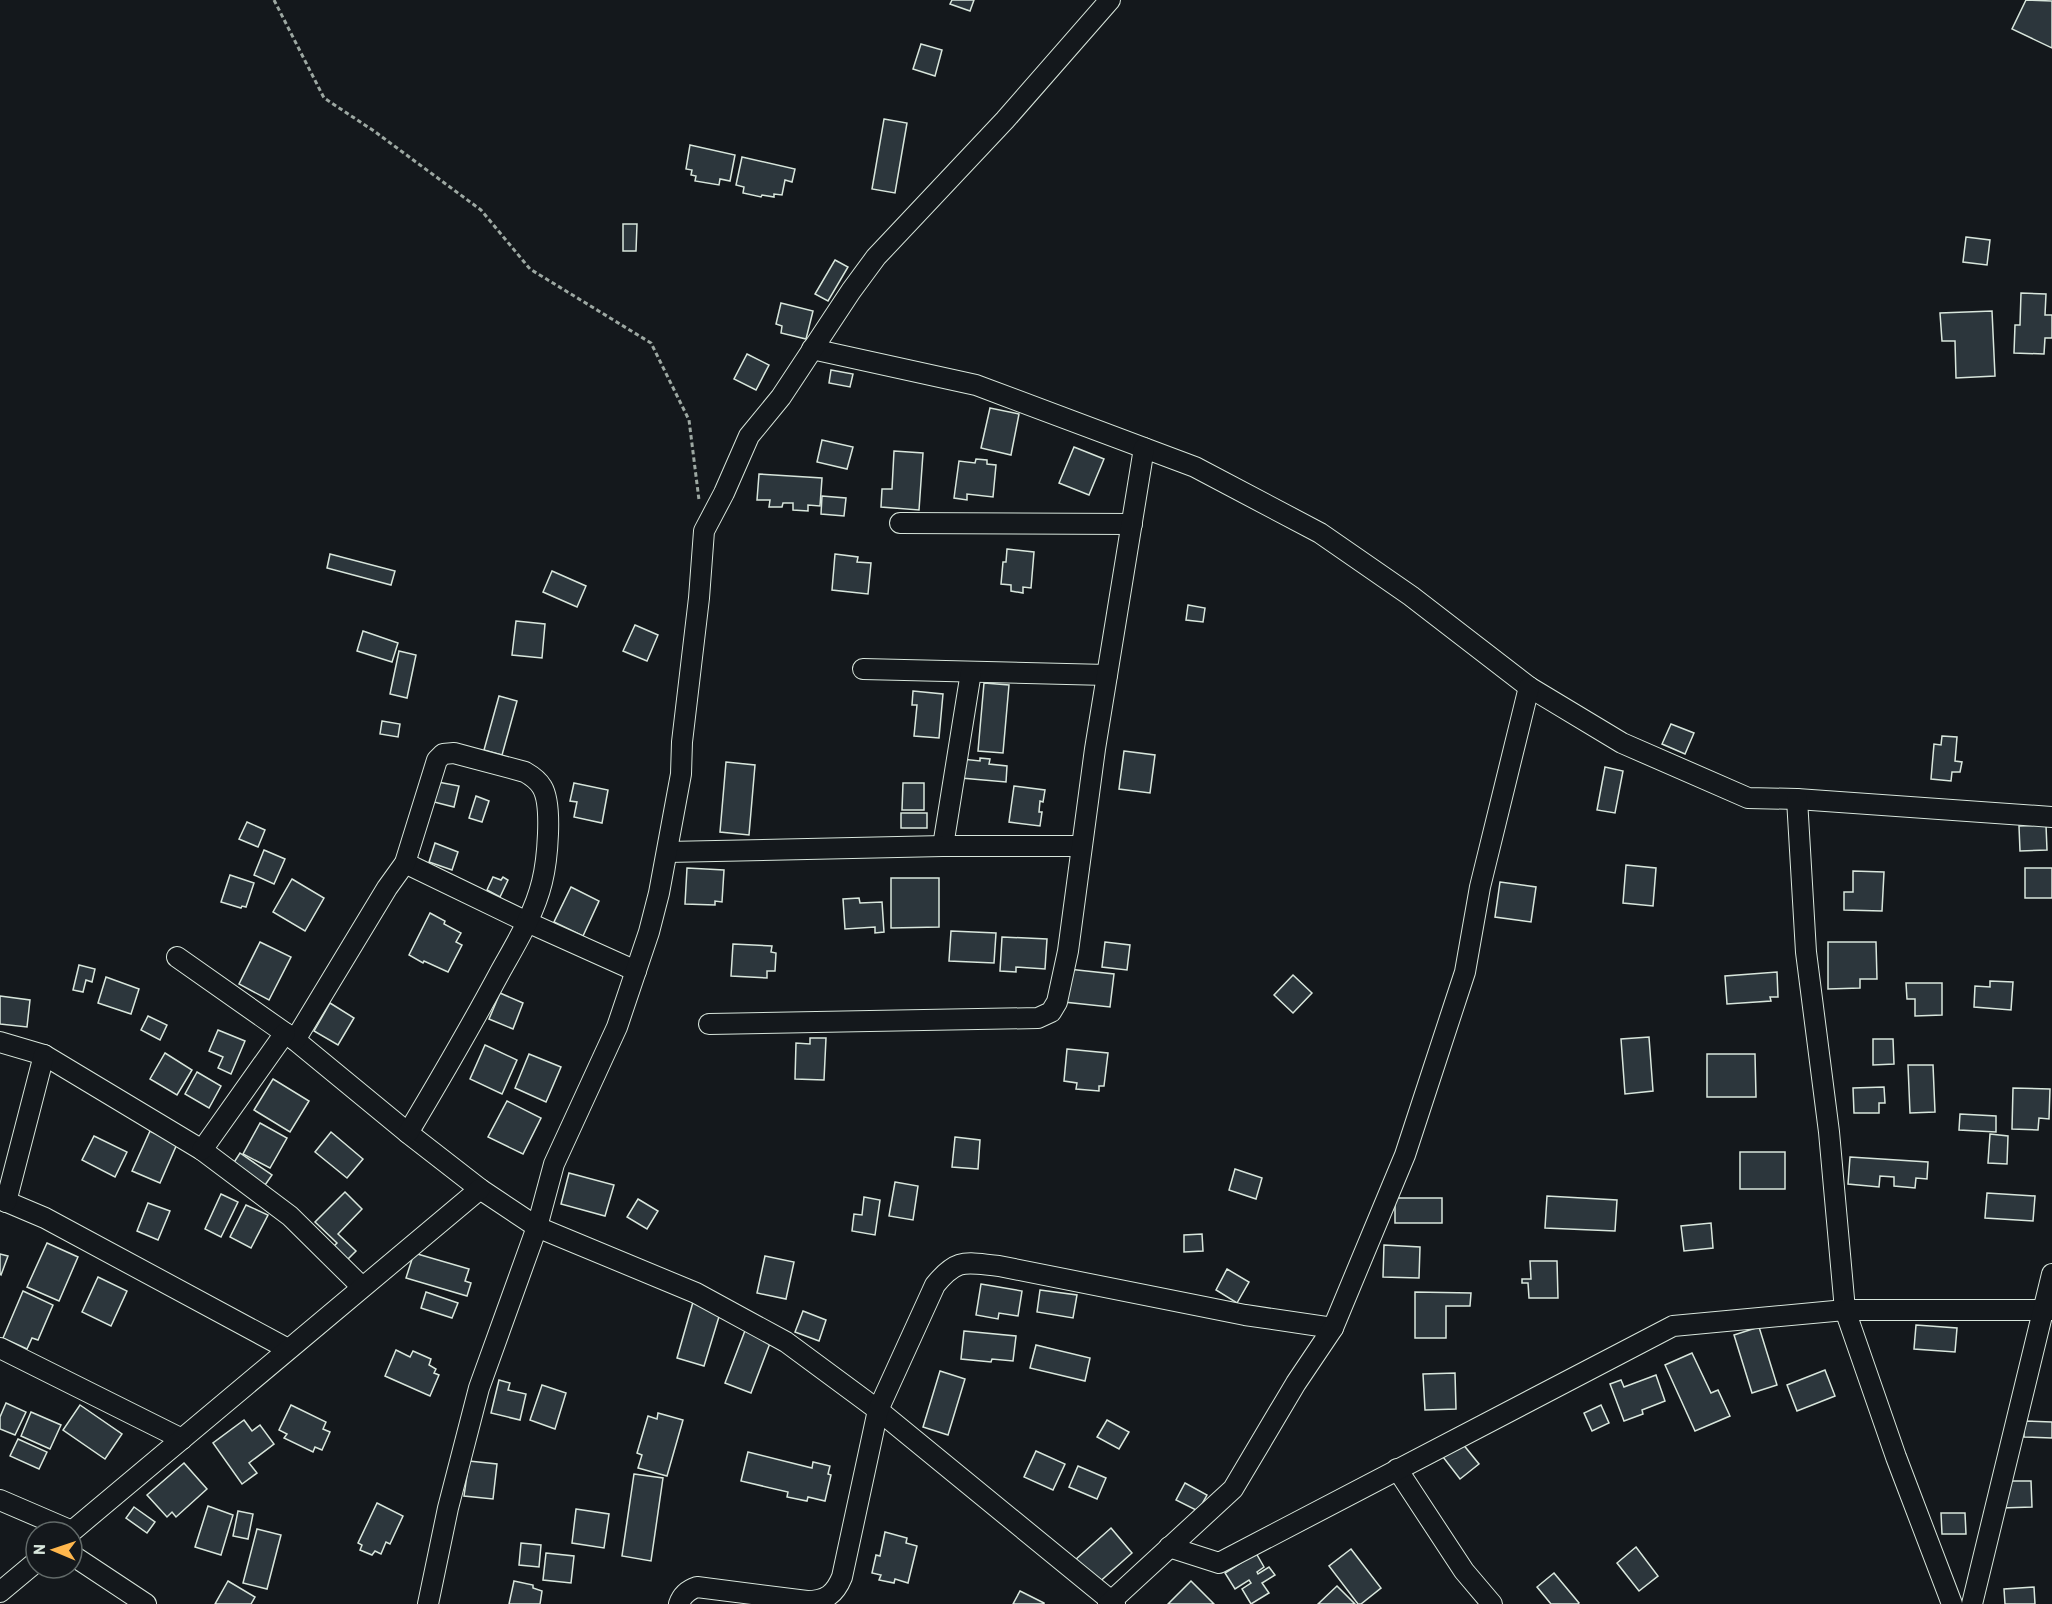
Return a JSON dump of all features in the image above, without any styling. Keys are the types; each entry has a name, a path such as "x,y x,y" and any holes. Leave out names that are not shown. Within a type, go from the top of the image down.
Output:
{"street":[{"path":"428,1604 448,1508 478,1388 537,1227 554,1164 617,1027 650,932 681,774 682,742 699,598 704,531 724,493 749,436 781,397 876,257 1005,120 1110,0"},
{"path":"812,349 976,385 1195,467 1320,533 1411,596 1529,687 1622,743 1748,798 1797,799 2052,817"},
{"path":"709,1024 1038,1018 1051,1012 1057,1002 1068,951 1081,846 1144,448"},
{"path":"900,523 1132,524"},
{"path":"863,669 1107,675"},
{"path":"943,846 971,672"},
{"path":"177,957 290,1036 480,1189 537,1227 696,1293 786,1342 878,1410 1111,1603 1233,1489 1296,1383 1333,1328 1405,1155 1465,972 1480,887 1529,687"},
{"path":"202,1150 290,1036 405,863 437,760 443,754 454,753 525,772 536,778 544,789 548,846 542,883 527,922 465,1037 408,1133"},
{"path":"1797,799 1806,952 1829,1132 1845,1310 1896,1457 1952,1604"},
{"path":"667,852 943,846 1081,846"},
{"path":"405,863 527,922 636,970"},
{"path":"0,1042 44,1055 202,1150 290,1216 362,1287"},
{"path":"44,1055 3,1201 45,1218 288,1349"},
{"path":"84,1521 480,1189"},
{"path":"679,1604 681,1598 689,1590 697,1587 807,1601 827,1598 837,1590 842,1577 878,1410 935,1285 947,1270 956,1265 966,1263 999,1266 1245,1315 1333,1328"},
{"path":"1972,1604 2023,1399 2048,1310 2052,1274"},
{"path":"1169,1547 1219,1563 1673,1326 1845,1310 2048,1310"},
{"path":"0,1348 182,1439"},
{"path":"1397,1469 1464,1571 1492,1604"},
{"path":"0,1500 44,1520"},
{"path":"84,1563 146,1604"},
{"path":"0,1592 24,1572"}],"path":[{"path":"274,0 324,98 374,131 481,210 530,269 651,343 689,420 699,500"}],"building":[{"path":"952,0 974,0 970,11 950,4"},
{"path":"2026,0 2052,1 2052,48 2012,29"},
{"path":"921,44 942,50 935,76 913,69"},
{"path":"884,119 907,123 895,193 872,189"},
{"path":"690,145 735,155 730,181 720,179 719,185 695,181 696,176 691,175 692,170 686,169"},
{"path":"742,157 795,169 792,182 785,180 782,195 774,194 774,197 743,193 744,187 736,185"},
{"path":"623,224 637,224 636,251 623,251"},
{"path":"1966,237 1990,240 1987,265 1963,262"},
{"path":"835,260 848,267 828,301 815,294"},
{"path":"2021,293 2046,294 2045,315 2052,315 2052,338 2045,338 2044,354 2014,353 2015,325 2020,325"},
{"path":"781,303 813,311 806,339 781,333 782,326 776,324"},
{"path":"1992,311 1995,376 1956,378 1955,341 1942,341 1940,313"},
{"path":"747,354 769,365 756,390 734,379"},
{"path":"831,370 853,374 850,387 829,383"},
{"path":"990,408 1019,414 1011,455 981,448"},
{"path":"822,440 853,447 847,469 817,462"},
{"path":"1074,447 1104,459 1089,495 1059,483"},
{"path":"894,451 923,453 919,510 881,507 882,489 892,489"},
{"path":"976,459 987,460 987,464 996,465 993,497 967,494 967,500 954,498 959,461 975,463"},
{"path":"759,474 822,478 820,506 808,505 808,511 793,510 793,503 783,503 782,507 769,507 770,500 757,500"},
{"path":"822,496 846,498 844,516 821,514"},
{"path":"1007,549 1034,552 1031,588 1023,587 1023,593 1011,591 1011,585 1001,584"},
{"path":"330,554 395,571 391,585 327,568"},
{"path":"835,554 858,557 857,562 871,563 868,594 832,590"},
{"path":"552,571 586,586 577,607 543,592"},
{"path":"1188,605 1205,608 1203,622 1186,620"},
{"path":"516,621 545,624 542,658 512,655"},
{"path":"635,625 658,635 647,661 623,651"},
{"path":"363,631 398,643 392,662 357,651"},
{"path":"399,651 416,655 407,698 390,694"},
{"path":"984,683 1009,685 1003,753 978,751"},
{"path":"913,691 943,694 939,738 914,736 917,705 912,705"},
{"path":"499,696 517,701 502,755 484,750"},
{"path":"382,721 400,724 398,737 380,734"},
{"path":"1671,724 1694,733 1685,754 1662,744"},
{"path":"1942,736 1957,737 1955,761 1962,762 1960,772 1952,772 1951,781 1931,779 1934,744 1941,745"},
{"path":"1124,751 1155,755 1150,793 1119,789"},
{"path":"980,758 990,759 989,764 1007,766 1006,782 961,778 962,759 980,761"},
{"path":"726,762 755,765 749,835 720,832"},
{"path":"1605,767 1623,771 1615,813 1597,810"},
{"path":"438,782 459,786 454,807 434,802"},
{"path":"574,783 608,790 602,823 574,817 577,802 570,801"},
{"path":"903,783 924,783 924,810 902,810"},
{"path":"1014,786 1045,790 1043,802 1040,801 1039,812 1042,812 1040,826 1009,822"},
{"path":"476,796 489,801 482,822 469,818"},
{"path":"901,813 927,813 927,828 901,828"},
{"path":"247,822 265,830 258,847 239,839"},
{"path":"2046,825 2047,850 2020,851 2019,826"},
{"path":"435,843 458,852 452,870 429,862"},
{"path":"264,850 285,859 274,884 254,875"},
{"path":"1626,865 1656,868 1653,906 1623,903"},
{"path":"687,868 724,870 722,902 715,901 715,905 685,904"},
{"path":"2025,868 2052,868 2052,898 2025,898"},
{"path":"1853,871 1884,872 1882,911 1844,910 1844,892 1853,892"},
{"path":"230,875 254,883 246,907 241,908 221,902"},
{"path":"493,877 501,880 503,877 508,880 500,897 487,890"},
{"path":"891,878 939,878 939,927 891,928"},
{"path":"292,879 324,898 305,931 273,912"},
{"path":"1500,882 1536,887 1531,922 1495,917"},
{"path":"571,887 599,901 583,936 554,922"},
{"path":"859,898 860,903 882,902 884,932 875,933 875,927 845,929 843,899"},
{"path":"430,913 461,933 456,942 462,945 448,972 409,955"},
{"path":"951,931 996,933 994,963 949,961"},
{"path":"1002,937 1047,939 1045,969 1016,967 1016,972 1000,971"},
{"path":"260,942 291,957 269,1000 239,984"},
{"path":"1105,942 1130,945 1127,970 1102,967"},
{"path":"1828,942 1876,942 1877,979 1860,979 1860,988 1828,989"},
{"path":"733,944 772,946 771,952 776,953 775,971 767,971 767,978 731,976"},
{"path":"79,965 95,969 92,982 86,980 83,992 73,990"},
{"path":"1068,969 1114,974 1110,1007 1064,1002"},
{"path":"1777,972 1778,997 1770,997 1771,1001 1727,1004 1725,976"},
{"path":"1293,975 1312,993 1293,1013 1274,995"},
{"path":"106,977 139,989 131,1014 98,1003"},
{"path":"1990,981 2013,982 2011,1010 1974,1007 1975,986 1990,987"},
{"path":"1906,983 1942,983 1942,1015 1915,1016 1915,999 1907,999"},
{"path":"500,993 523,1003 513,1029 489,1019"},
{"path":"0,996 30,1000 27,1027 0,1024"},
{"path":"330,1003 354,1018 338,1045 314,1031"},
{"path":"148,1016 167,1025 160,1040 141,1030"},
{"path":"218,1030 245,1041 231,1074 218,1068 223,1057 209,1051"},
{"path":"1649,1037 1653,1091 1625,1094 1621,1039"},
{"path":"810,1038 826,1038 824,1080 795,1079 796,1043 810,1044"},
{"path":"1873,1039 1893,1039 1894,1064 1873,1065"},
{"path":"485,1045 517,1060 502,1094 470,1079"},
{"path":"1067,1049 1108,1053 1104,1086 1099,1086 1099,1091 1076,1089 1077,1083 1064,1081"},
{"path":"165,1053 192,1070 177,1095 150,1079"},
{"path":"529,1054 561,1067 546,1102 515,1088"},
{"path":"1707,1054 1755,1054 1756,1097 1707,1097"},
{"path":"1908,1065 1933,1065 1935,1112 1910,1113"},
{"path":"197,1072 221,1086 209,1108 185,1094"},
{"path":"273,1079 309,1101 290,1132 254,1110"},
{"path":"1884,1087 1885,1103 1879,1103 1879,1113 1854,1113 1853,1088"},
{"path":"2013,1088 2050,1089 2049,1119 2039,1118 2038,1130 2012,1129"},
{"path":"507,1101 541,1118 523,1154 488,1137"},
{"path":"1960,1114 1996,1116 1996,1132 1959,1130"},
{"path":"260,1123 287,1138 270,1168 243,1154"},
{"path":"150,1131 177,1144 160,1183 132,1171"},
{"path":"331,1132 363,1159 347,1178 315,1152"},
{"path":"1990,1134 2008,1136 2007,1164 1988,1163"},
{"path":"94,1136 127,1152 115,1177 82,1160"},
{"path":"955,1137 980,1140 978,1169 952,1167"},
{"path":"1740,1152 1785,1152 1785,1189 1740,1189"},
{"path":"240,1153 272,1175 263,1188 231,1167"},
{"path":"1850,1157 1928,1162 1927,1179 1916,1178 1915,1188 1894,1186 1894,1177 1880,1176 1879,1187 1848,1184"},
{"path":"1235,1169 1262,1178 1256,1199 1229,1190"},
{"path":"569,1173 614,1185 605,1216 561,1204"},
{"path":"895,1182 918,1186 913,1220 889,1216"},
{"path":"345,1192 362,1209 338,1234 356,1251 345,1262 331,1249 337,1243 315,1222"},
{"path":"1987,1193 2035,1196 2033,1221 1985,1218"},
{"path":"221,1194 238,1202 221,1237 205,1229"},
{"path":"1547,1196 1617,1200 1615,1231 1545,1228"},
{"path":"864,1197 880,1200 875,1235 852,1231 854,1214 862,1215"},
{"path":"1395,1198 1442,1198 1442,1223 1395,1223"},
{"path":"638,1199 658,1211 647,1229 627,1217"},
{"path":"148,1203 170,1211 158,1240 137,1231"},
{"path":"246,1205 268,1215 251,1248 230,1237"},
{"path":"1711,1223 1713,1248 1684,1251 1681,1226"},
{"path":"1202,1234 1203,1251 1184,1252 1184,1235"},
{"path":"47,1243 78,1257 59,1301 27,1287"},
{"path":"1384,1245 1420,1247 1419,1278 1383,1277"},
{"path":"414,1253 469,1269 465,1281 471,1283 467,1296 406,1278"},
{"path":"0,1254 8,1256 1,1275 0,1274"},
{"path":"765,1256 794,1262 786,1299 757,1293"},
{"path":"1530,1261 1557,1261 1558,1298 1529,1298 1528,1283 1522,1283 1522,1279 1531,1279"},
{"path":"1227,1269 1249,1282 1237,1303 1216,1290"},
{"path":"98,1277 127,1291 111,1326 82,1312"},
{"path":"981,1284 1022,1291 1018,1316 999,1313 998,1319 976,1315"},
{"path":"1040,1290 1077,1295 1073,1318 1037,1312"},
{"path":"23,1291 53,1305 38,1340 32,1338 27,1349 3,1338"},
{"path":"426,1292 458,1303 452,1318 421,1308"},
{"path":"1415,1292 1471,1293 1470,1306 1446,1306 1446,1338 1415,1338"},
{"path":"693,1302 721,1310 704,1366 677,1358"},
{"path":"803,1311 826,1320 819,1341 795,1332"},
{"path":"1916,1325 1957,1328 1955,1352 1914,1349"},
{"path":"1759,1327 1777,1385 1752,1393 1734,1335"},
{"path":"746,1328 772,1338 751,1393 725,1383"},
{"path":"964,1331 1016,1336 1013,1361 992,1359 991,1362 961,1359"},
{"path":"1036,1345 1090,1358 1085,1381 1030,1368"},
{"path":"396,1350 410,1357 413,1351 431,1359 429,1365 436,1369 434,1373 439,1375 430,1396 385,1376"},
{"path":"1692,1353 1711,1393 1718,1390 1730,1416 1695,1431 1665,1365"},
{"path":"1825,1370 1835,1396 1797,1411 1787,1385"},
{"path":"940,1371 965,1379 948,1435 923,1427"},
{"path":"1455,1373 1456,1409 1425,1410 1423,1374"},
{"path":"1656,1375 1665,1401 1642,1410 1643,1414 1624,1421 1610,1384 1621,1380 1624,1387"},
{"path":"499,1380 510,1383 508,1390 526,1394 520,1420 491,1413"},
{"path":"542,1385 566,1393 555,1429 530,1420"},
{"path":"6,1403 26,1412 15,1435 0,1429 0,1417"},
{"path":"80,1405 122,1434 105,1459 63,1430"},
{"path":"291,1405 326,1422 323,1429 330,1432 322,1450 315,1447 313,1452 284,1438 287,1434 279,1430"},
{"path":"1601,1405 1609,1423 1592,1431 1584,1413"},
{"path":"31,1412 61,1425 50,1449 21,1436"},
{"path":"658,1413 683,1420 667,1476 638,1468 642,1455 637,1453 648,1416 657,1419"},
{"path":"244,1420 252,1431 260,1425 274,1444 249,1463 257,1473 242,1484 213,1443"},
{"path":"1107,1420 1129,1432 1119,1449 1097,1437"},
{"path":"2024,1421 2052,1422 2052,1438 2024,1437"},
{"path":"18,1439 47,1452 39,1469 10,1456"},
{"path":"1462,1443 1479,1464 1460,1479 1443,1457"},
{"path":"1036,1451 1065,1464 1053,1490 1024,1477"},
{"path":"748,1452 812,1468 813,1462 830,1466 828,1474 831,1475 825,1501 808,1497 807,1501 787,1497 788,1492 741,1481"},
{"path":"469,1461 497,1464 493,1499 464,1496"},
{"path":"184,1463 207,1489 176,1517 172,1512 167,1517 147,1495"},
{"path":"1078,1466 1106,1478 1097,1499 1069,1487"},
{"path":"634,1474 663,1478 651,1561 622,1556"},
{"path":"2008,1481 2031,1481 2032,1507 2001,1508"},
{"path":"1185,1483 1207,1495 1198,1511 1176,1500"},
{"path":"377,1503 403,1516 390,1544 386,1542 381,1554 375,1551 372,1555 360,1550 362,1545 358,1543"},
{"path":"208,1506 233,1515 221,1555 195,1547"},
{"path":"134,1507 155,1522 147,1533 126,1518"},
{"path":"576,1509 609,1514 604,1548 572,1543"},
{"path":"238,1511 253,1514 248,1539 233,1536"},
{"path":"1941,1513 1965,1513 1966,1534 1942,1534"},
{"path":"1111,1528 1132,1553 1096,1585 1075,1560"},
{"path":"257,1529 281,1535 267,1589 243,1583"},
{"path":"885,1532 907,1538 906,1543 917,1546 908,1583 895,1579 894,1583 879,1580 881,1575 872,1573 876,1555 880,1556"},
{"path":"521,1543 541,1545 539,1567 519,1565"},
{"path":"1636,1547 1658,1576 1639,1591 1617,1563"},
{"path":"1351,1549 1381,1588 1361,1604 1358,1604 1329,1566"},
{"path":"546,1553 574,1556 571,1583 543,1580"},
{"path":"1256,1553 1264,1567 1257,1572 1258,1574 1269,1567 1275,1575 1262,1583 1269,1593 1251,1604 1242,1589 1251,1583 1249,1580 1235,1589 1225,1573"},
{"path":"1554,1573 1578,1604 1551,1604 1537,1587"},
{"path":"228,1581 255,1597 251,1604 215,1604"},
{"path":"514,1581 533,1585 533,1588 542,1591 540,1604 509,1604"},
{"path":"1191,1581 1214,1604 1168,1604"},
{"path":"1337,1586 1355,1604 1318,1604"},
{"path":"2034,1587 2035,1604 2005,1604 2004,1589"},
{"path":"1020,1591 1044,1603 1044,1604 1013,1604"}]}
